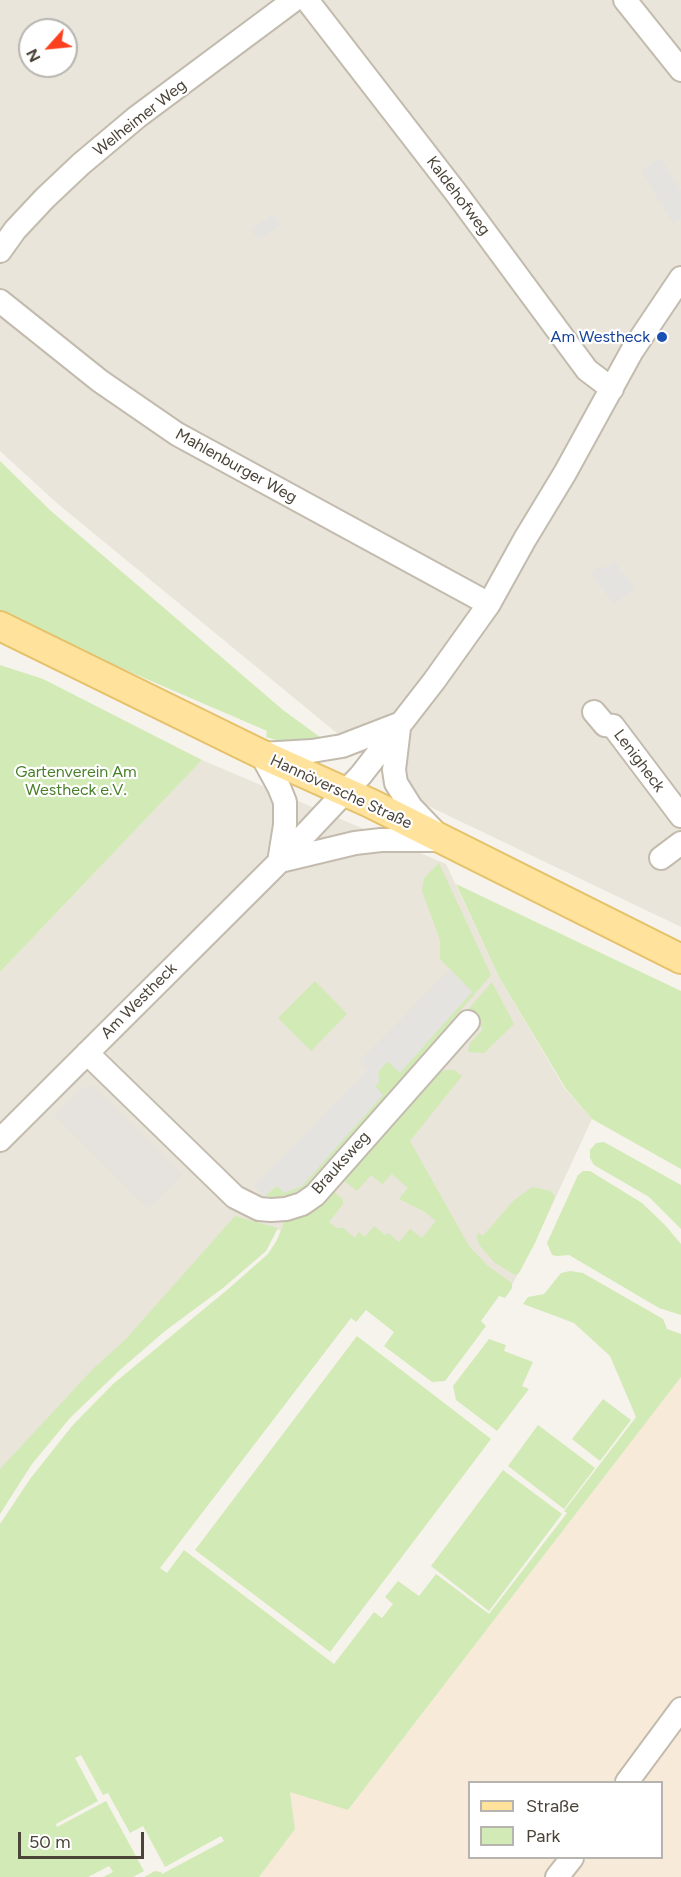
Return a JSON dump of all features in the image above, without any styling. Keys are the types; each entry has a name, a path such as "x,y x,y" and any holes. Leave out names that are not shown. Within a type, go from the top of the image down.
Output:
{"main road":[{"name":"Hannöversche Straße","path":"0,626 261,754 345,792 681,959"}],"street":[{"name":"Welheimer Weg","path":"0,251 15,230 81,164 137,117 294,0"},
{"name":"Kaldehofweg","path":"307,0 457,194 587,370 612,389"},
{"path":"625,0 681,70"},
{"name":"Am Westheck","path":"0,1140 279,862 361,775 489,604 632,351 681,278"},
{"name":"Mahlenburger Weg","path":"0,301 100,381 170,429 489,604"},
{"name":"Lenigheck","path":"594,712 605,724 613,726 681,816"},
{"name":"Am Westheck","path":"400,723 394,762 396,783 411,807 443,840"},
{"path":"279,862 285,825 285,802 261,754 312,751 342,746 400,723"},
{"name":"Am Westheck","path":"279,862 355,843 381,840 443,840"},
{"path":"661,858 681,843"},
{"name":"Brauksweg","path":"87,1053 235,1197 259,1209 286,1209 302,1203 315,1194 468,1022"},
{"path":"628,1781 681,1709"},
{"path":"557,1877 570,1859"}],"shaded area":[{"path":"0,0 681,0 681,927 422,803 58,504 0,451"},
{"path":"661,158 681,191 681,219 673,224 641,170"},
{"path":"273,214 281,225 258,240 251,229"},
{"path":"614,561 635,588 614,604 590,573"},
{"path":"202,760 446,864 499,977 565,1089 592,1119 535,1242 511,1287 239,1220 0,1487 0,972"},
{"path":"450,969 472,992 400,1073 388,1061 378,1072 379,1082 375,1086 383,1095 302,1186 284,1193 276,1185 265,1196 254,1186 368,1070 360,1061"},
{"path":"87,1086 94,1087 183,1174 148,1209 54,1116 80,1089"},
{"path":"681,1377 681,1877 259,1877 294,1829 290,1791 349,1809"}],"green space":[{"path":"0,461 51,511 283,710 324,740 300,739 299,744 266,737 267,731 114,665 0,611"},
{"name":"Gartenverein Am Westheck e.V.","path":"0,665 43,679 202,760 0,972"},
{"path":"439,863 491,975 304,1187 291,1194 278,1197 265,1196 383,1095 375,1086 379,1082 378,1072 388,1061 399,1072 472,992 440,959 440,940 422,891 424,878"},
{"path":"456,884 681,991 681,1169 592,1119 566,1089 499,977"},
{"path":"315,981 347,1014 311,1051 278,1018"},
{"path":"492,982 514,1024 484,1053 468,1052 470,1043 483,1029 466,1012"},
{"path":"445,1070 454,1070 462,1076 410,1141 469,1246 488,1266 512,1283 512,1288 505,1298 499,1296 481,1321 486,1326 445,1381 432,1382 384,1346 394,1332 366,1310 356,1322 351,1318 160,1568 167,1573 184,1550 334,1664 374,1612 382,1618 393,1604 385,1597 398,1581 419,1596 436,1574 489,1614 567,1513 564,1511 636,1417 610,1356 574,1323 523,1304 528,1297 544,1294 561,1273 570,1271 583,1273 663,1319 667,1329 681,1334 681,1377 348,1810 290,1792 295,1829 259,1877 144,1877 155,1871 162,1874 224,1841 221,1836 165,1867 143,1826 130,1833 108,1793 103,1795 81,1755 75,1758 98,1801 56,1824 57,1827 106,1801 144,1871 133,1877 103,1877 113,1872 109,1866 88,1877 0,1877 0,1524 30,1479 72,1426 113,1384 268,1254 284,1222 320,1207 334,1191 343,1200 343,1204 329,1222 336,1228 343,1228 355,1238 359,1232 365,1237 374,1226 399,1242 410,1229 422,1238 436,1221 425,1212 399,1199 408,1188 392,1174 382,1184 371,1175 357,1191 343,1180 436,1075"},
{"path":"604,1142 681,1185 681,1229 649,1197 594,1165 590,1158 590,1150 596,1143"},
{"path":"583,1171 590,1171 642,1203 681,1244 681,1315 659,1308 569,1255 552,1255 547,1243 578,1175"},
{"path":"532,1187 551,1191 555,1197 535,1243 519,1273 515,1275 495,1263 480,1246 476,1236 479,1233 483,1236 513,1201"},
{"path":"235,1216 278,1228 266,1251 223,1288 165,1331 70,1418 32,1464 0,1514 0,1469 93,1369 125,1340"},
{"path":"357,1336 491,1439 330,1652 195,1550"},
{"path":"489,1339 506,1345 504,1351 533,1362 522,1386 529,1389 497,1431 456,1400 453,1386"},
{"path":"603,1399 631,1420 600,1461 572,1439"},
{"path":"538,1425 595,1468 564,1509 508,1466"},
{"path":"503,1470 562,1514 489,1611 431,1566"}],"place":[{"name":"Am Westheck","path":"662,337"}]}
